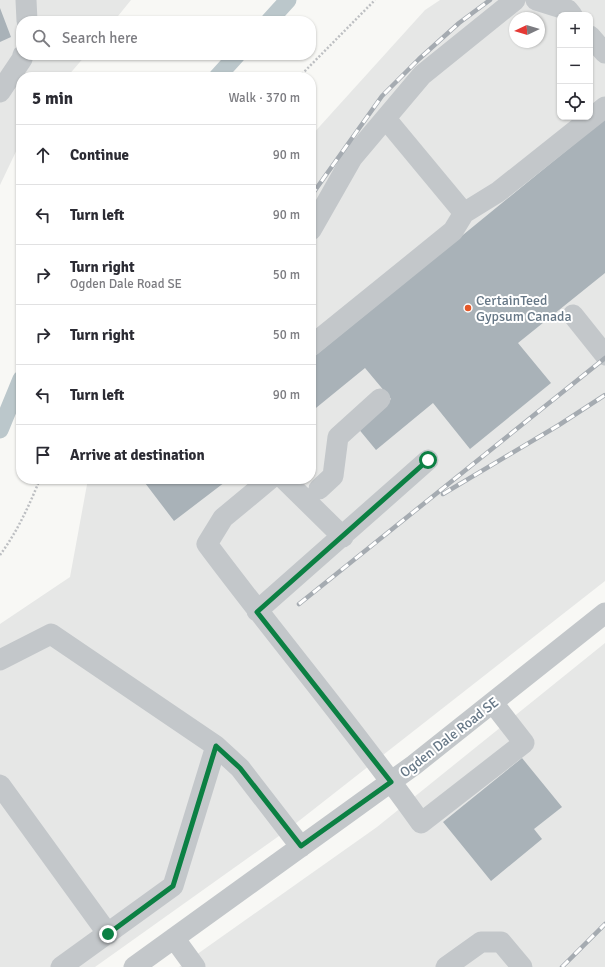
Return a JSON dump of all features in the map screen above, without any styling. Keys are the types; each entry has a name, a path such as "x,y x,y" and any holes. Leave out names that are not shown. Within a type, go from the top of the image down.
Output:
{"street":[{"path":"26,0 27,16"},
{"path":"316,221 352,158 422,75 516,0"},
{"path":"536,0 571,8"},
{"path":"593,39 605,53"},
{"path":"0,92 21,60"},
{"path":"316,342 452,231 464,213 498,192 605,108"},
{"path":"386,119 464,213"},
{"path":"573,315 605,354"},
{"path":"316,483 333,476 338,437 380,399"},
{"path":"257,612 428,460"},
{"path":"264,484 223,518 207,544 257,612 391,782 421,823 524,743 492,703"},
{"path":"289,484 342,537"},
{"path":"313,484 323,517"},
{"name":"Ogden Dale Road SE","path":"134,967 391,782 605,613"},
{"path":"0,660 51,634 216,746 240,768 301,846"},
{"path":"61,967 173,886 216,746"},
{"path":"0,785 108,934"},
{"path":"174,938 195,967"},
{"path":"446,967 481,942 501,942 522,967"}],"path":[{"path":"304,72 376,0"},
{"path":"0,555 10,542 29,506 38,484"}],"shaded area":[{"path":"0,0 131,0 118,16 16,16 16,60 82,60 71,72 16,72 16,151 0,185"},
{"path":"440,0 605,0 605,581 286,831 95,967 0,967 0,624 70,577 87,484 316,484 316,130 425,10"},
{"path":"605,643 605,967 179,967 377,827"}],"building":[{"path":"0,8 11,37 0,42"},
{"name":"CertainTeed Gypsum Canada","path":"605,119 605,273 518,343 551,383 470,449 433,403 376,450 357,427 391,399 365,368 316,408 316,355"},
{"path":"146,484 222,484 174,521"},
{"path":"522,758 562,807 534,829 542,839 491,881 443,822"}],"waterway":[{"path":"274,16 288,0"},
{"path":"222,72 232,60"},
{"path":"0,430 16,391"}],"railway":[{"path":"316,189 382,96 419,59 459,23 490,0"},
{"path":"299,604 605,358"},
{"path":"443,494 559,425 605,395"},
{"path":"562,967 605,924"}],"place":[{"name":"CertainTeed Gypsum Canada","path":"468,308"}],"route":[{"path":"108,934 173,886 216,746 240,768 301,846 391,782 257,612 428,460"}]}
